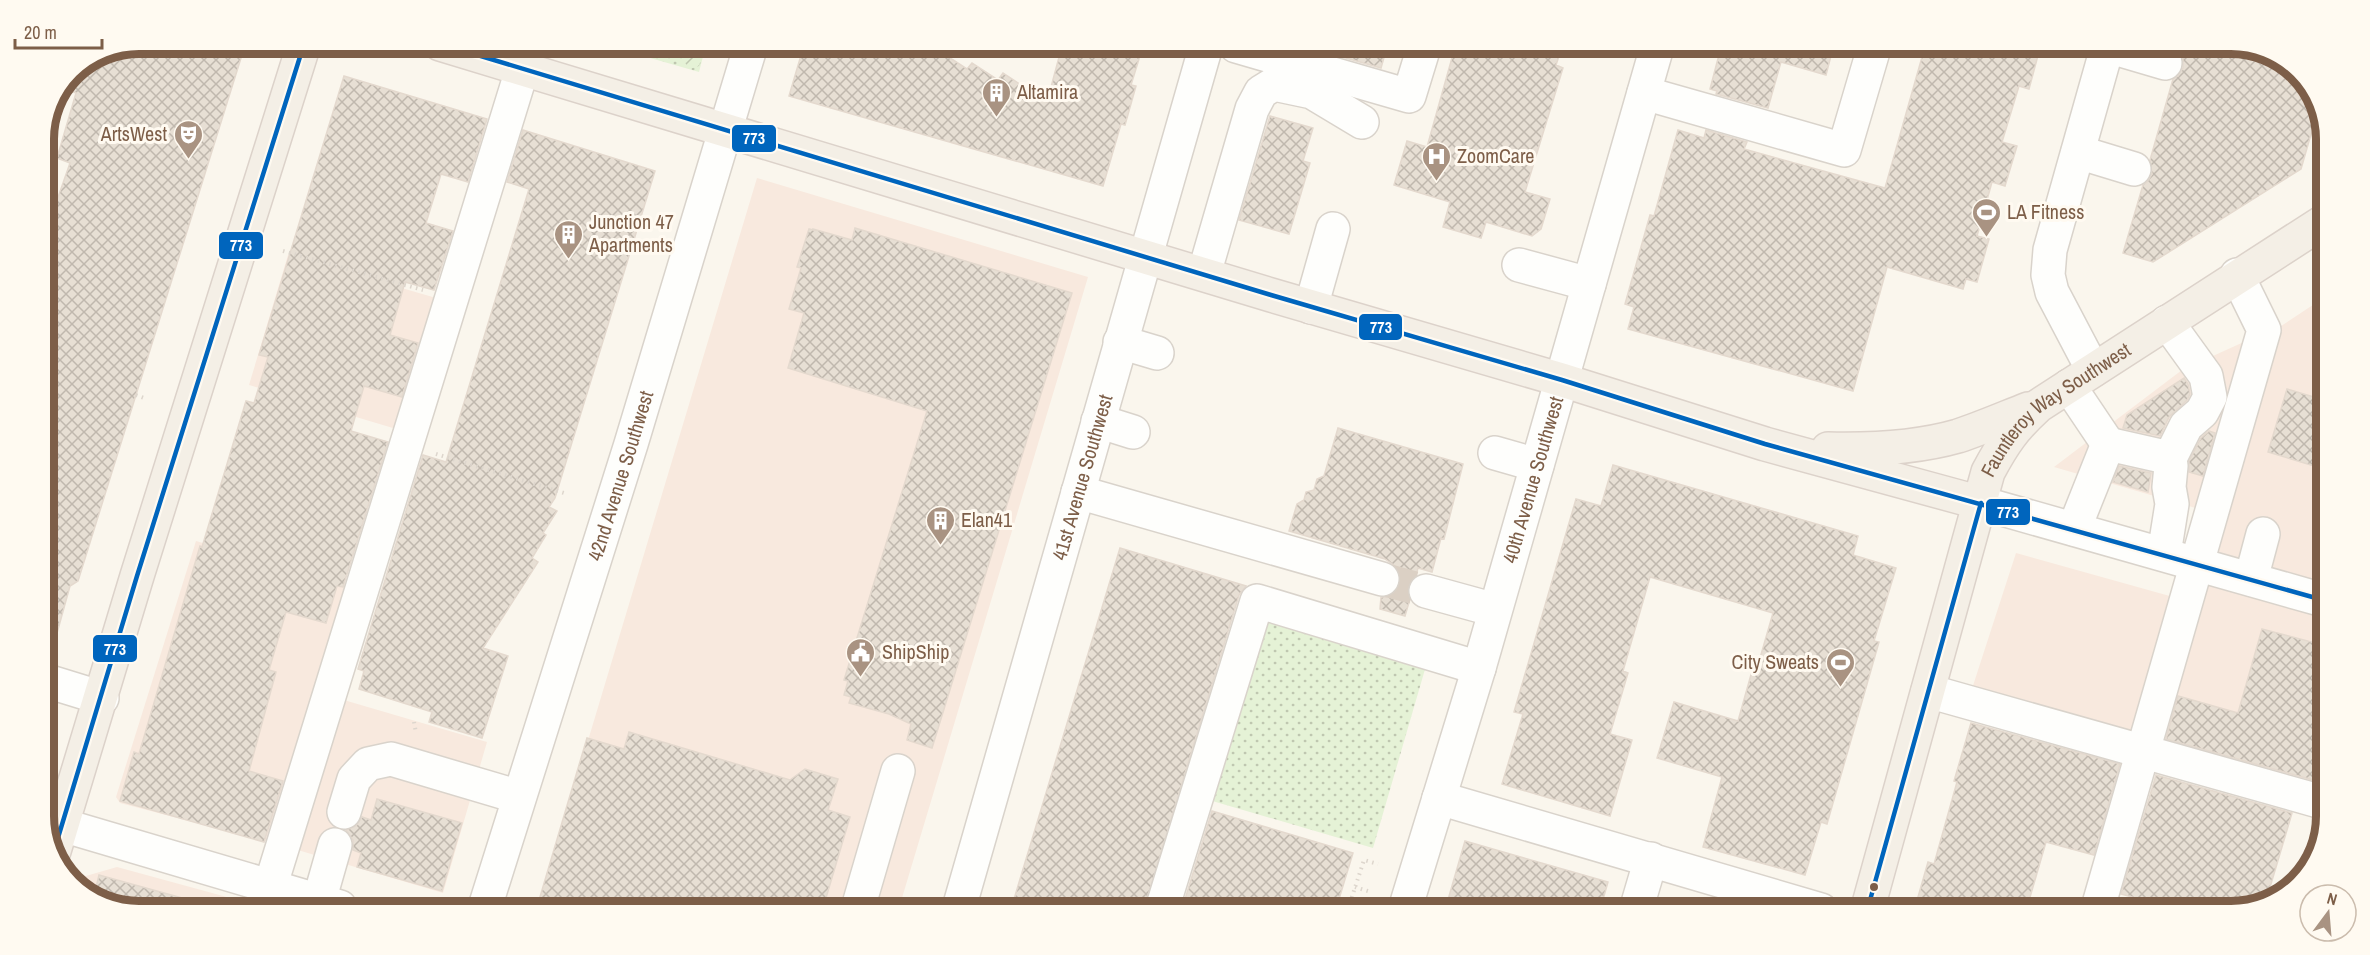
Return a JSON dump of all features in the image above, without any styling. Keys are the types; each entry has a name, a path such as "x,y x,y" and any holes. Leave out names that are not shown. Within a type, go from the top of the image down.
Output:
{"main road":[{"path":"55,825 102,698 137,576 301,54"},
{"path":"507,54 527,57 726,130 1311,307 1562,380 1765,444 1981,503"},
{"name":"Fauntleroy Way Southwest","path":"1870,901 1988,472 2006,439 2038,405 2316,226"},
{"path":"1765,444 1869,450 1917,445 1957,436 2038,405"}],"street":[{"name":"42nd Avenue Southwest","path":"486,901 631,444 748,54"},
{"name":"41st Avenue Southwest","path":"961,901 1204,54"},
{"path":"1264,54 1409,96 1422,54"},
{"name":"40th Avenue Southwest","path":"1407,901 1496,610 1655,54"},
{"path":"1644,93 1844,150 1872,54"},
{"path":"2074,529 2108,444 2081,378 2048,275 2050,250 2105,54"},
{"path":"2134,54 2165,63"},
{"path":"267,896 527,57"},
{"path":"1204,274 1252,109 1261,92 1274,84 1312,92 1362,122"},
{"path":"2078,152 2134,170"},
{"path":"1311,307 1333,229"},
{"path":"1519,265 1589,284"},
{"path":"2100,901 2142,752 2161,647 2196,563 2264,330 2237,275"},
{"path":"2164,554 2172,504 2169,487 2170,458 2186,426 2202,412 2210,397 2206,376 2167,322"},
{"path":"1120,342 1157,353"},
{"path":"1098,421 1133,432"},
{"path":"2108,444 2170,458"},
{"path":"1495,453 1537,465"},
{"path":"1078,492 1382,579"},
{"path":"1981,503 2316,598"},
{"path":"2251,579 2264,534"},
{"path":"1426,591 1496,610"},
{"path":"1164,901 1257,601 1479,668"},
{"path":"54,683 102,698"},
{"path":"1928,691 2316,800"},
{"path":"344,812 354,779 368,764 391,759 519,797"},
{"path":"860,901 898,771"},
{"path":"1439,798 1791,901"},
{"path":"56,833 267,896 304,901"},
{"path":"320,901 335,845"},
{"path":"1639,901 1651,859"}],"path":[{"path":"283,251 452,298"},
{"path":"136,395 144,398"},
{"path":"435,454 564,493"},
{"path":"1351,901 1364,860 1378,864"},
{"path":"1355,887 1371,892"}],"shaded area":[{"path":"757,178 1088,277 901,901 540,901"},
{"path":"288,255 443,300 403,431 249,385"},
{"path":"2316,303 2316,791 1968,701 2016,553 2184,600 2260,340"},
{"path":"2257,336 2206,511 2054,467 2182,370"},
{"path":"196,541 354,587 277,844 120,803 116,797"},
{"path":"337,698 487,742 443,893 291,848"},
{"path":"117,867 241,901 122,899 101,892 81,877"}],"green space":[{"path":"636,54 704,54 699,72"},
{"path":"680,54 702,54 699,66 689,69"},
{"path":"1263,612 1428,659 1373,848 1209,800"}],"building":[{"path":"236,54 235,56 241,58 78,581 70,586 54,644 54,209 70,163 57,158 76,93 69,90 92,68 106,60 122,56"},
{"name":"Altamira","path":"801,54 927,54 933,58 936,54 944,54 967,69 972,63 998,80 1003,73 1047,102 1060,54 1141,54 1131,85 1136,86 1125,125 1121,124 1103,186 789,96"},
{"path":"1332,54 1385,54 1381,68"},
{"path":"1453,54 1560,54 1556,65 1563,68 1525,192 1550,199 1541,229 1532,236 1486,222 1481,238 1443,227 1450,202 1394,185 1407,141 1427,147"},
{"path":"1719,54 1831,54 1826,75 1781,62 1768,108 1716,94 1717,91 1710,89"},
{"path":"1923,54 2038,54 2029,89 2019,86 2002,142 2017,146 2005,186 1992,182 1977,236 1989,239 1977,282 1966,279 1963,289 1887,267 1853,391 1628,329 1634,307 1625,304 1650,215 1654,216 1678,130 1704,138 1706,130 1747,142 1744,149 1885,188"},
{"path":"2180,54 2231,54 2259,58 2278,68 2298,87 2312,111 2314,123 2301,169 2153,262 2123,253 2143,185 2152,174 2150,160 2173,79 2183,68"},
{"path":"344,76 487,119 468,182 441,174 426,223 453,231 434,290 405,282 390,335 418,343 402,397 364,386 351,431 388,442 343,587 337,586 326,623 286,612 269,670 276,672 249,771 283,781 264,842 120,801 134,752 139,754 200,546 202,547 246,401 254,403 268,357 259,355"},
{"path":"1270,116 1313,128 1303,161 1310,163 1289,234 1239,220"},
{"path":"523,130 655,171 555,498 549,507 557,511 543,533 546,535 532,558 538,562 483,648 508,656 482,738 429,722 432,712 359,689 364,671 358,669 423,455 446,462 529,189 507,182"},
{"name":"Elan41","path":"855,228 1072,293 932,748 907,740 911,724 889,714 849,703 851,697 844,695 848,681 844,680 927,411 788,368 804,313 789,309 801,268 797,267 809,229 852,240"},
{"path":"2184,378 2190,394 2187,400 2169,417 2160,436 2123,428 2127,415"},
{"path":"2287,389 2316,398 2316,467 2268,452"},
{"path":"1338,428 1463,464 1444,539 1441,538 1432,572 1418,568 1416,576 1408,585 1410,599 1405,616 1380,609 1381,597 1395,593 1400,585 1400,574 1395,566 1385,559 1289,531 1297,504 1304,500 1306,492 1314,490 1317,479 1324,476"},
{"path":"2209,431 2215,433 2203,476 2189,472 2189,461 2201,438"},
{"path":"1613,465 1858,536 1853,555 1896,568 1874,641 1879,642 1827,824 1821,822 1805,875 1703,847 1722,777 1657,758 1674,702 1738,721 1754,664 1758,665 1773,613 1650,577 1623,671 1628,673 1610,734 1632,740 1610,816 1502,784 1523,714 1514,712 1576,499 1601,506"},
{"path":"2119,466 2151,473 2148,492 2113,482"},
{"path":"1120,548 1246,586 1239,595 1146,901 1013,901"},
{"path":"2262,629 2316,643 2316,769 2313,780 2166,739 2178,696 2238,713"},
{"path":"1971,723 2120,764 2094,855 2046,842 2029,901 1917,901 1928,862 1934,864 1957,782 1954,781"},
{"path":"629,732 790,780 805,769 838,779 828,810 850,817 825,901 539,901 587,738 624,749"},
{"path":"2156,775 2292,813 2269,892 2253,898 2231,901 2146,901 2121,894"},
{"path":"377,799 462,823 442,891 357,867 361,853 353,850 353,840 346,830 356,826 362,817 371,820"},
{"path":"1212,811 1353,853 1338,901 1184,901"},
{"path":"1465,841 1608,882 1603,901 1448,901"},
{"path":"99,875 186,899 186,901 122,899 111,897 96,889"}],"tunnel":[{"path":"1382,579 1426,591"}],"transit line":[{"name":"773","path":"57,840 137,576 301,54"},
{"name":"773","path":"474,54 1271,295 1562,380 1765,444 2316,598"},
{"name":"773","path":"1870,901 1981,503"}],"place":[{"name":"Altamira","path":"996,118"},
{"name":"ArtsWest","path":"188,160"},
{"name":"ZoomCare","path":"1436,182"},
{"name":"LA Fitness","path":"1986,238"},
{"name":"Junction 47 Apartments","path":"568,260"},
{"name":"Elan41","path":"940,546"},
{"name":"ShipShip","path":"861,678"},
{"name":"City Sweats","path":"1840,688"}]}
